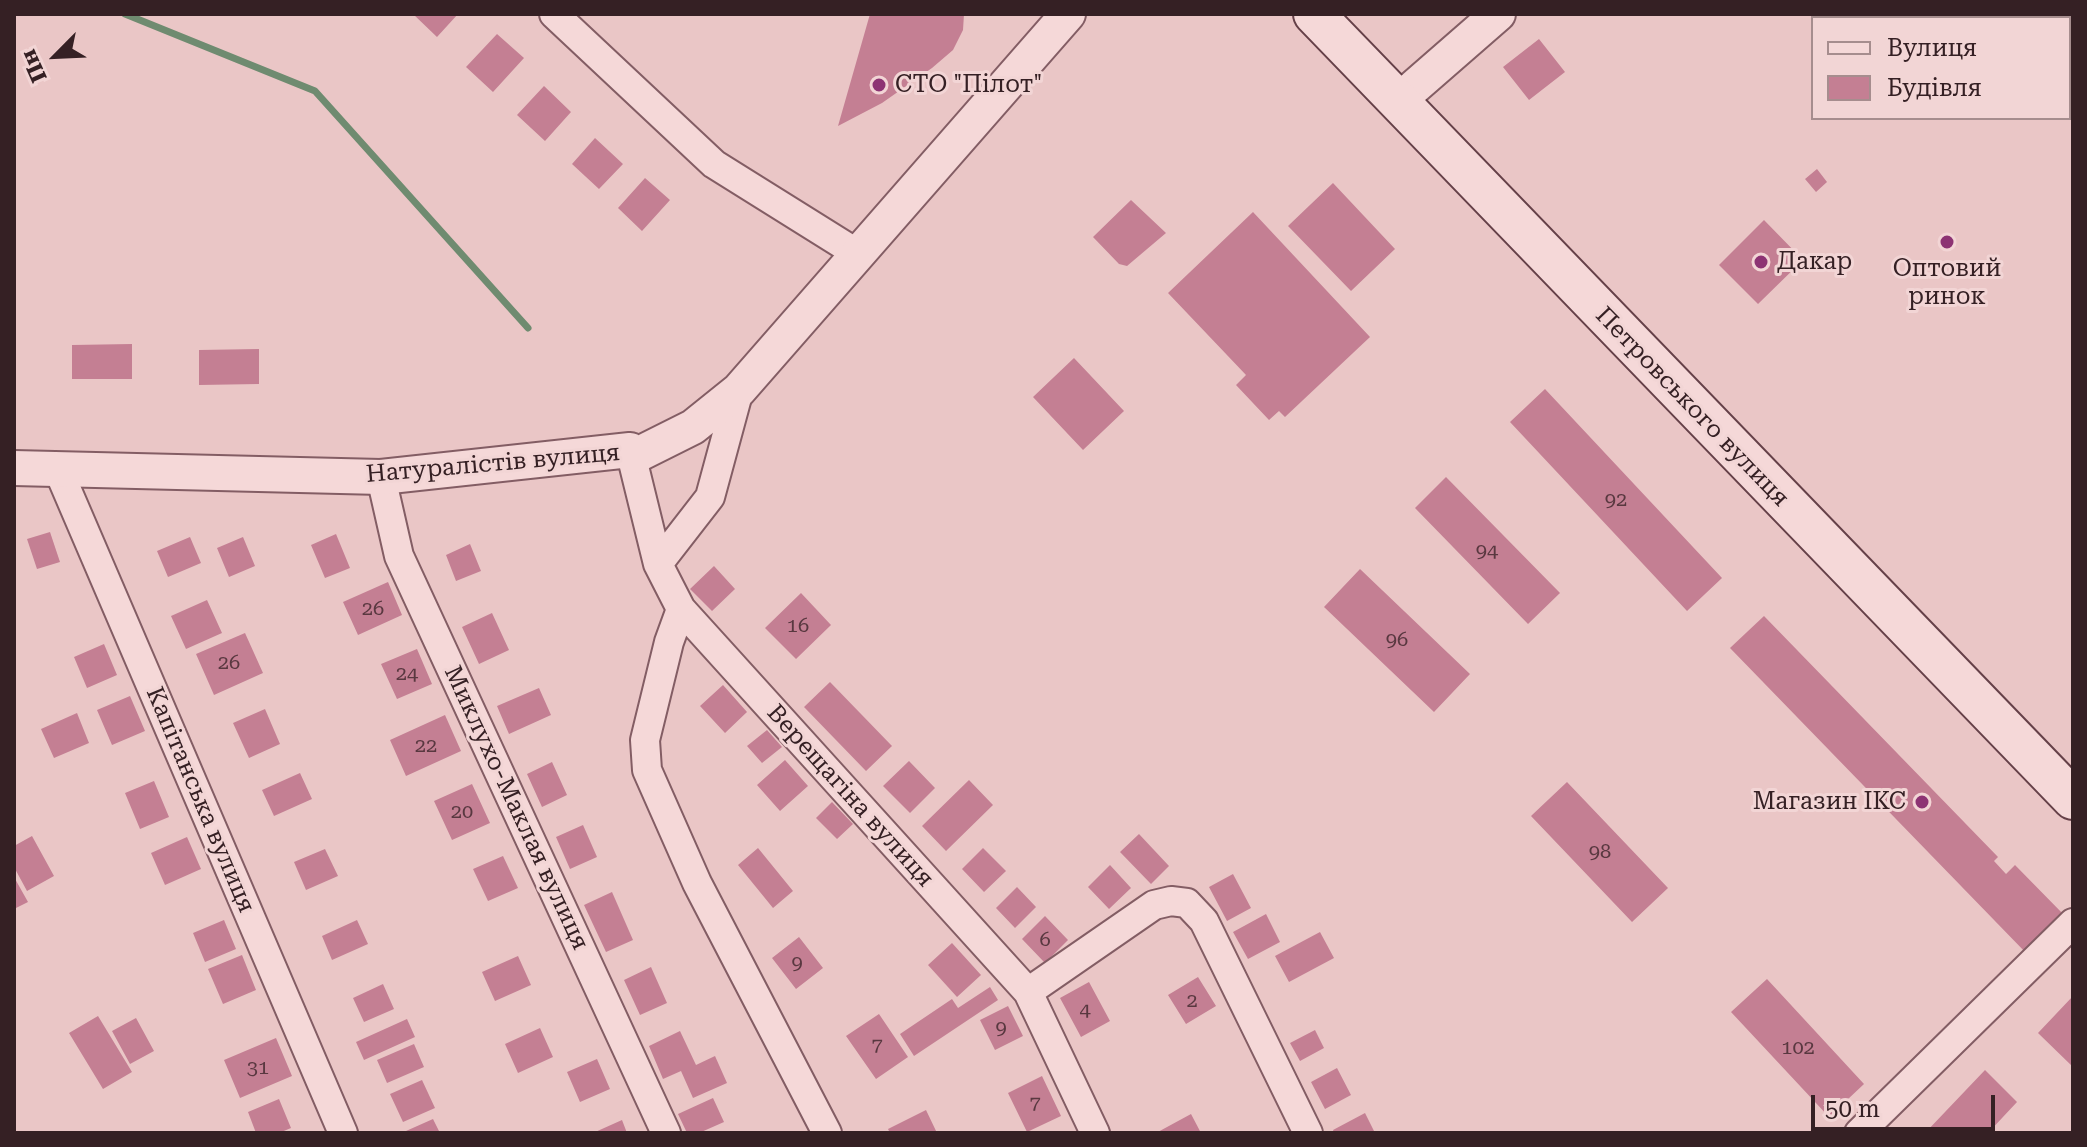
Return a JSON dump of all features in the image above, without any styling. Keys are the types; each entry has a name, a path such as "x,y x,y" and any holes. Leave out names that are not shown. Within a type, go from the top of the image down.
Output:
{"main road":[{"name":"Петровського вулиця","path":"1314,14 2073,799"}],"street":[{"path":"554,14 714,164 858,254"},
{"name":"Натуралістів вулиця","path":"14,468 381,477 630,450 635,456 693,427 739,390 1068,14"},
{"path":"1397,102 1498,14"},
{"path":"658,564 710,497 739,390"},
{"name":"Верещагіна вулиця","path":"630,450 658,564 681,609 1028,992 1095,1133"},
{"name":"Капітанська вулиця","path":"57,467 343,1133"},
{"name":"Миклухо-Маклая вулиця","path":"381,477 399,556 666,1133"},
{"path":"681,609 669,642 645,740 647,770 697,883 827,1133"},
{"path":"1028,992 1154,905 1171,901 1187,903 1204,921 1308,1133"},
{"path":"1859,1133 2073,923"}],"building":[{"path":"413,14 458,14 437,37"},
{"name":"СТО \"Пілот\"","path":"870,14 964,14 963,30 953,50 932,68 882,103 838,126"},
{"path":"497,34 524,58 493,92 466,67"},
{"path":"1539,39 1565,72 1529,100 1503,67"},
{"path":"544,86 571,112 545,141 517,115"},
{"path":"595,138 623,164 599,189 572,164"},
{"path":"1817,169 1827,182 1816,192 1805,179"},
{"path":"645,178 670,200 642,231 618,208"},
{"path":"1333,183 1395,249 1351,291 1288,226"},
{"path":"1131,200 1166,233 1127,266 1119,264 1093,237"},
{"path":"1253,212 1370,337 1285,417 1279,411 1269,420 1236,385 1246,375 1168,293"},
{"name":"Дакар","path":"1764,220 1803,260 1758,304 1719,265"},
{"path":"132,344 132,379 72,379 72,345"},
{"path":"259,349 259,384 199,385 199,350"},
{"path":"1074,358 1124,411 1083,450 1033,397"},
{"path":"1545,389 1722,578 1687,611 1510,422"},
{"path":"1446,477 1560,593 1528,624 1415,508"},
{"path":"50,532 60,562 37,569 27,539"},
{"path":"336,534 350,568 325,578 311,545"},
{"path":"190,537 201,563 168,577 157,551"},
{"path":"243,537 255,566 229,577 217,548"},
{"path":"470,544 481,571 456,581 446,555"},
{"path":"714,566 735,589 712,611 690,589"},
{"path":"1360,569 1470,674 1434,712 1324,607"},
{"path":"388,582 402,615 358,635 343,602"},
{"path":"801,593 831,625 796,659 765,628"},
{"path":"207,600 222,633 186,649 171,616"},
{"path":"492,613 509,650 479,664 462,627"},
{"path":"1764,616 1998,857 1994,861 2006,874 2015,865 2066,917 2028,955 1730,648"},
{"path":"245,633 263,673 214,695 196,654"},
{"path":"104,644 117,675 87,688 74,657"},
{"path":"417,649 432,684 397,699 381,664"},
{"path":"830,682 892,746 866,771 804,707"},
{"path":"723,685 747,712 725,733 700,706"},
{"path":"539,688 551,715 509,734 497,706"},
{"path":"130,696 145,731 112,745 97,710"},
{"path":"265,709 280,744 249,758 233,723"},
{"path":"77,713 89,743 54,758 41,729"},
{"path":"445,715 461,751 406,776 390,740"},
{"path":"767,730 782,747 762,763 747,746"},
{"path":"785,760 808,786 780,811 757,785"},
{"path":"909,761 935,788 910,813 883,786"},
{"path":"552,762 567,795 542,807 527,774"},
{"path":"300,773 312,799 274,816 262,790"},
{"path":"969,780 993,805 946,851 922,826"},
{"path":"154,781 169,817 140,829 125,793"},
{"path":"1567,782 1668,888 1632,922 1531,816"},
{"path":"472,784 490,823 452,840 434,801"},
{"path":"832,802 853,824 837,839 816,818"},
{"path":"583,825 597,857 570,869 556,837"},
{"path":"1139,834 1169,866 1151,884 1120,852"},
{"path":"32,836 54,876 27,891 14,867 14,846"},
{"path":"187,837 201,869 165,885 151,853"},
{"path":"758,848 793,891 773,908 738,865"},
{"path":"983,848 1006,871 984,892 962,869"},
{"path":"325,849 338,876 306,890 294,862"},
{"path":"503,856 518,888 488,901 473,869"},
{"path":"1110,865 1131,888 1109,909 1088,887"},
{"path":"1233,874 1251,908 1227,921 1209,887"},
{"path":"14,877 28,902 14,909"},
{"path":"1017,887 1036,907 1015,928 996,908"},
{"path":"612,892 633,940 606,952 584,905"},
{"path":"1266,914 1280,942 1248,959 1233,932"},
{"path":"1045,916 1068,940 1045,963 1022,939"},
{"path":"224,920 236,949 205,962 193,933"},
{"path":"357,920 368,944 332,960 322,936"},
{"path":"1320,932 1334,958 1289,982 1275,956"},
{"path":"799,937 823,968 796,989 772,958"},
{"path":"952,943 981,975 957,997 928,965"},
{"path":"242,955 256,990 223,1004 208,969"},
{"path":"518,956 531,985 495,1001 482,972"},
{"path":"651,967 667,1003 640,1015 624,980"},
{"path":"1198,977 1216,1006 1186,1024 1168,995"},
{"path":"1767,979 1864,1084 1829,1117 1731,1012"},
{"path":"1089,982 1110,1021 1081,1037 1060,998"},
{"path":"383,984 394,1009 364,1022 353,998"},
{"path":"990,987 998,1000 914,1056 900,1034 952,999 958,1008"},
{"path":"2073,996 2073,1067 2038,1033"},
{"path":"1008,1006 1023,1036 995,1050 980,1020"},
{"path":"879,1014 908,1057 876,1079 846,1036"},
{"path":"98,1016 132,1072 103,1089 69,1033"},
{"path":"136,1018 154,1051 130,1064 112,1031"},
{"path":"407,1019 415,1037 364,1060 356,1042"},
{"path":"540,1028 553,1057 518,1073 505,1044"},
{"path":"1315,1030 1324,1048 1300,1061 1290,1043"},
{"path":"680,1031 696,1065 715,1056 727,1083 693,1098 681,1071 663,1079 649,1046"},
{"path":"276,1038 292,1076 240,1098 224,1060"},
{"path":"414,1044 424,1067 387,1083 377,1060"},
{"path":"597,1059 610,1089 580,1102 567,1072"},
{"path":"1337,1068 1351,1095 1325,1109 1311,1082"},
{"path":"1985,1070 2017,1102 1988,1133 1925,1133"},
{"path":"1042,1076 1061,1116 1027,1132 1008,1093"},
{"path":"422,1080 435,1108 403,1122 390,1094"},
{"path":"713,1098 724,1122 699,1133 687,1133 678,1114"},
{"path":"279,1099 291,1128 279,1133 256,1133 248,1112"},
{"path":"926,1110 937,1133 890,1133 888,1129"},
{"path":"1365,1113 1375,1133 1334,1133 1333,1130"},
{"path":"1191,1114 1201,1133 1156,1133"},
{"path":"433,1119 440,1133 406,1131"},
{"path":"622,1120 627,1133 593,1133"}],"waterway":[{"path":"125,14 315,91 528,328"}],"place":[{"name":"СТО \"Пілот\"","path":"879,85"},
{"name":"Оптовий ринок","path":"1947,242"},
{"name":"Дакар","path":"1761,262"},
{"name":"Магазин ІКС","path":"1922,802"}]}
